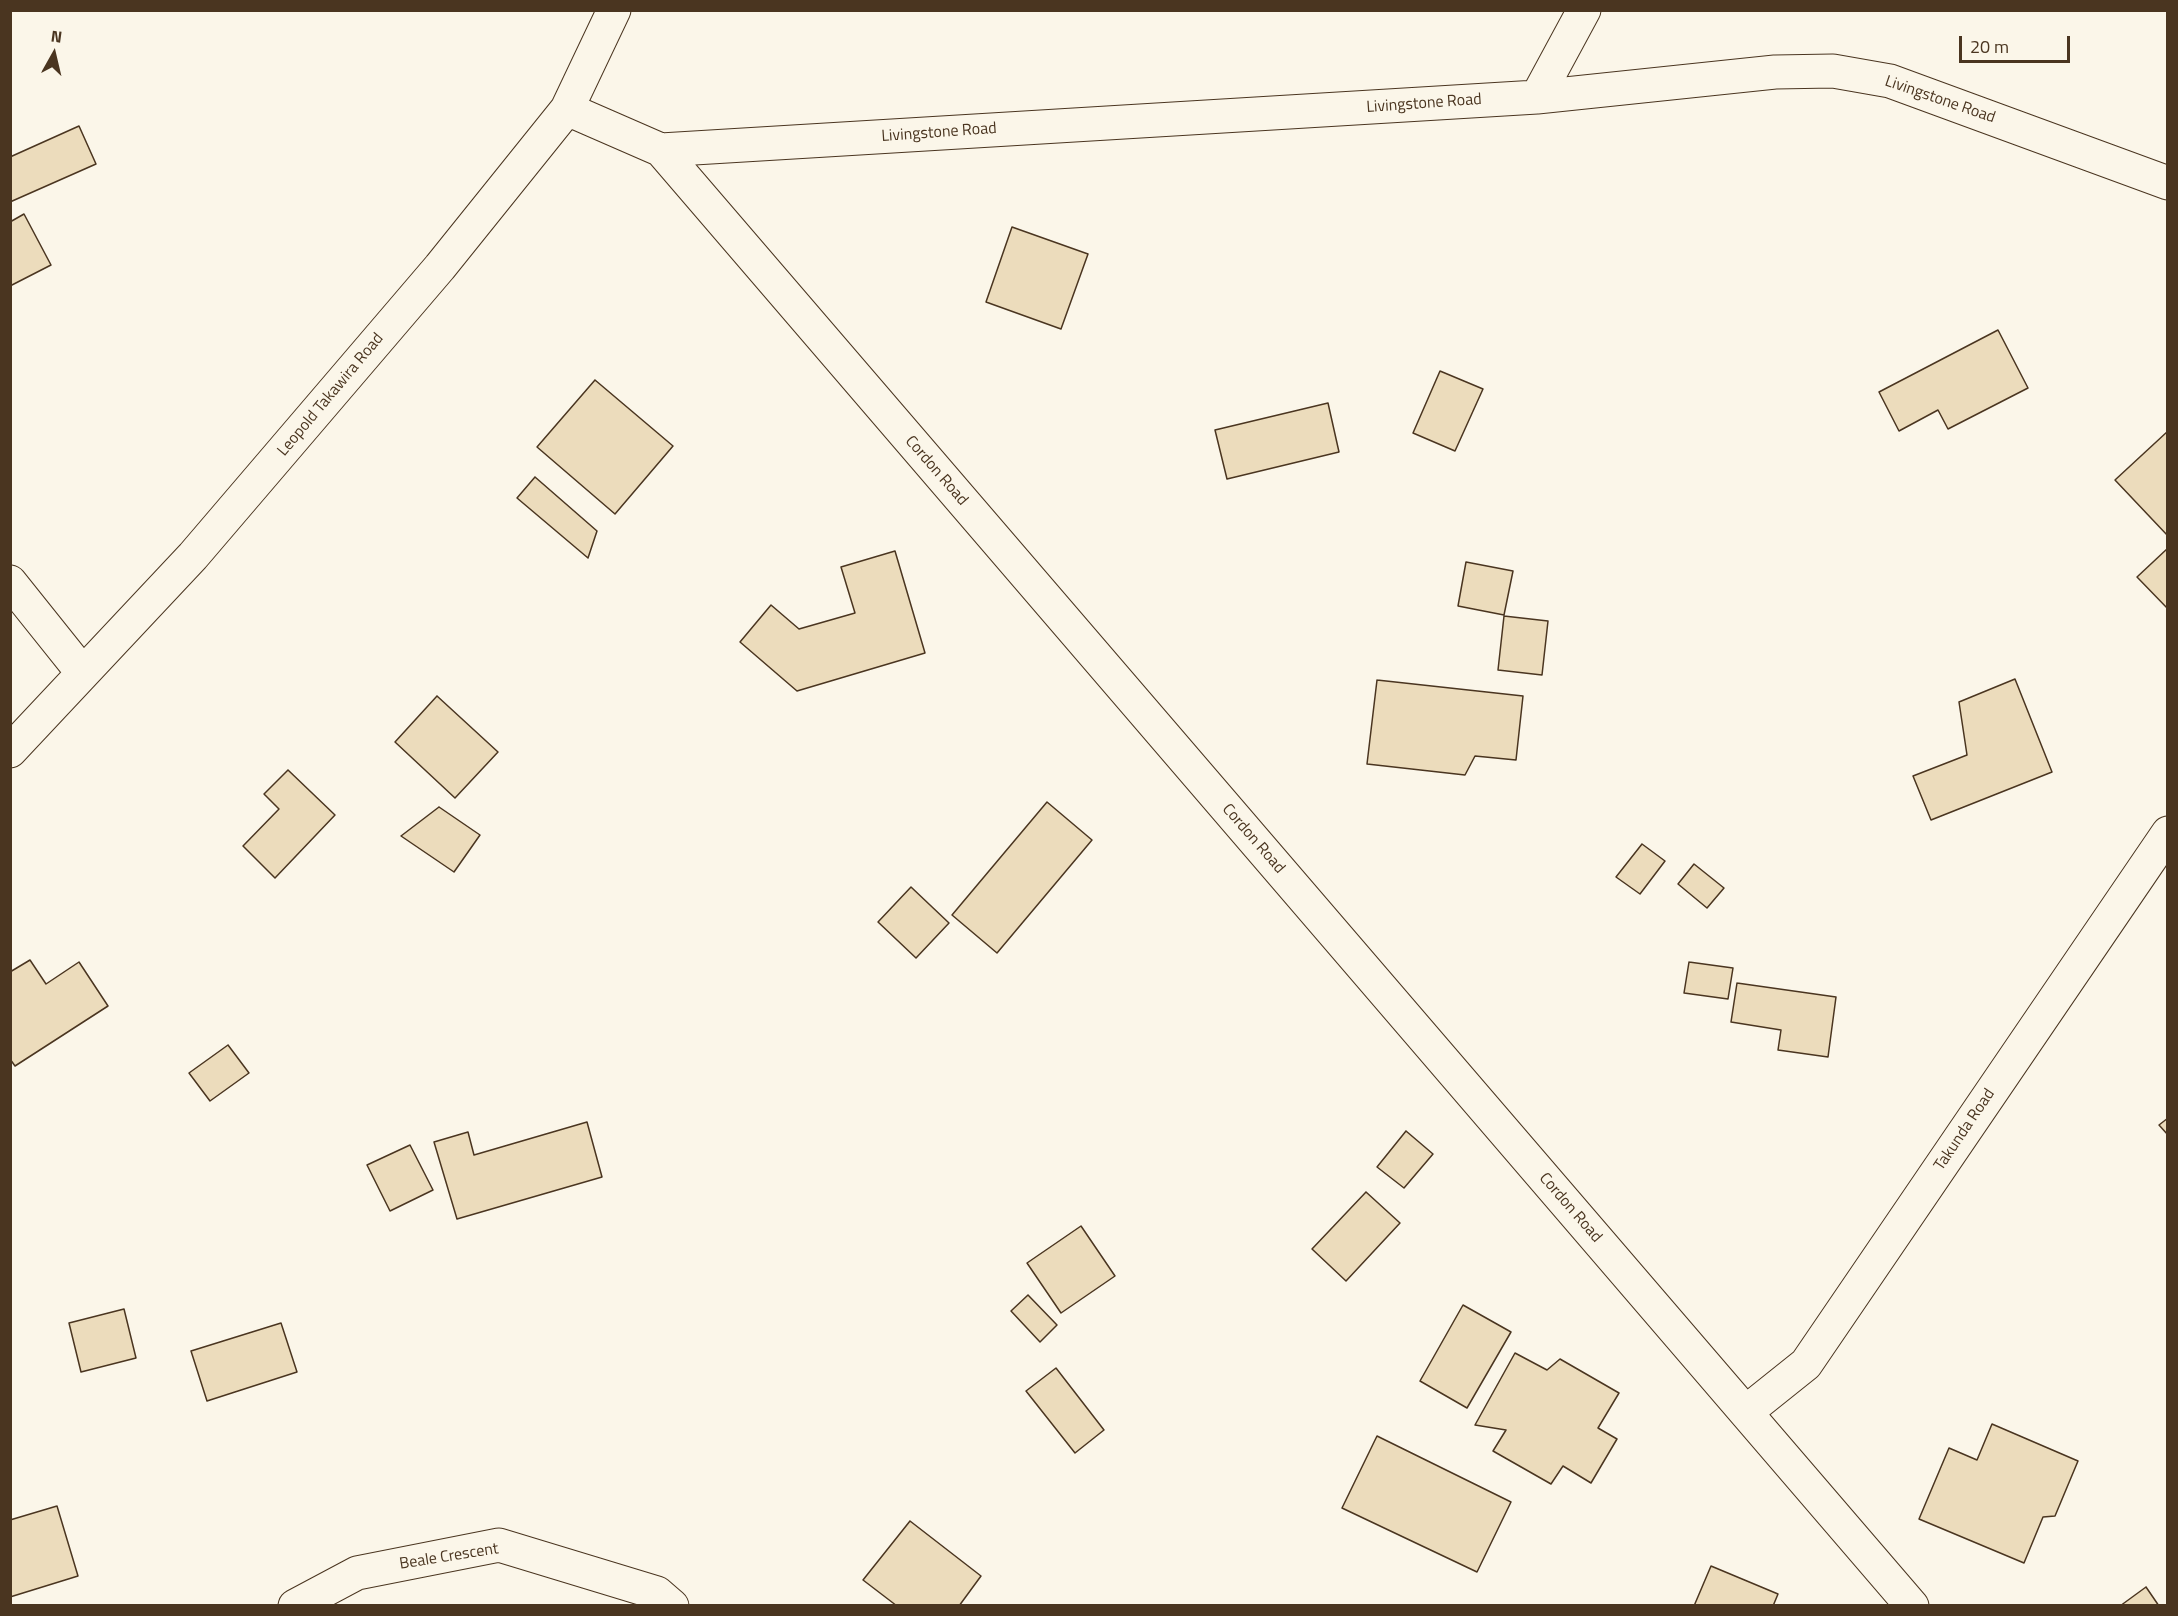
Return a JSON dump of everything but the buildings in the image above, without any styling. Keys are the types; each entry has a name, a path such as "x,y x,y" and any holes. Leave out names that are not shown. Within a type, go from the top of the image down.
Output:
{"street":[{"name":"Leopold Takawira Road","path":"10,751 82,672 194,556 440,267 567,109 614,10"},
{"path":"1537,97 1584,10"},
{"name":"Livingstone Road","path":"661,150 1537,97 1775,72 1833,71 1890,81 2168,183"},
{"name":"Cordon Road","path":"567,109 661,150 1912,1605"},
{"path":"10,582 82,672"},
{"name":"Takunda Road","path":"1746,1412 1806,1364 2168,833"},
{"name":"Beale Crescent","path":"295,1605 357,1573 500,1545 657,1593 672,1605"}]}
